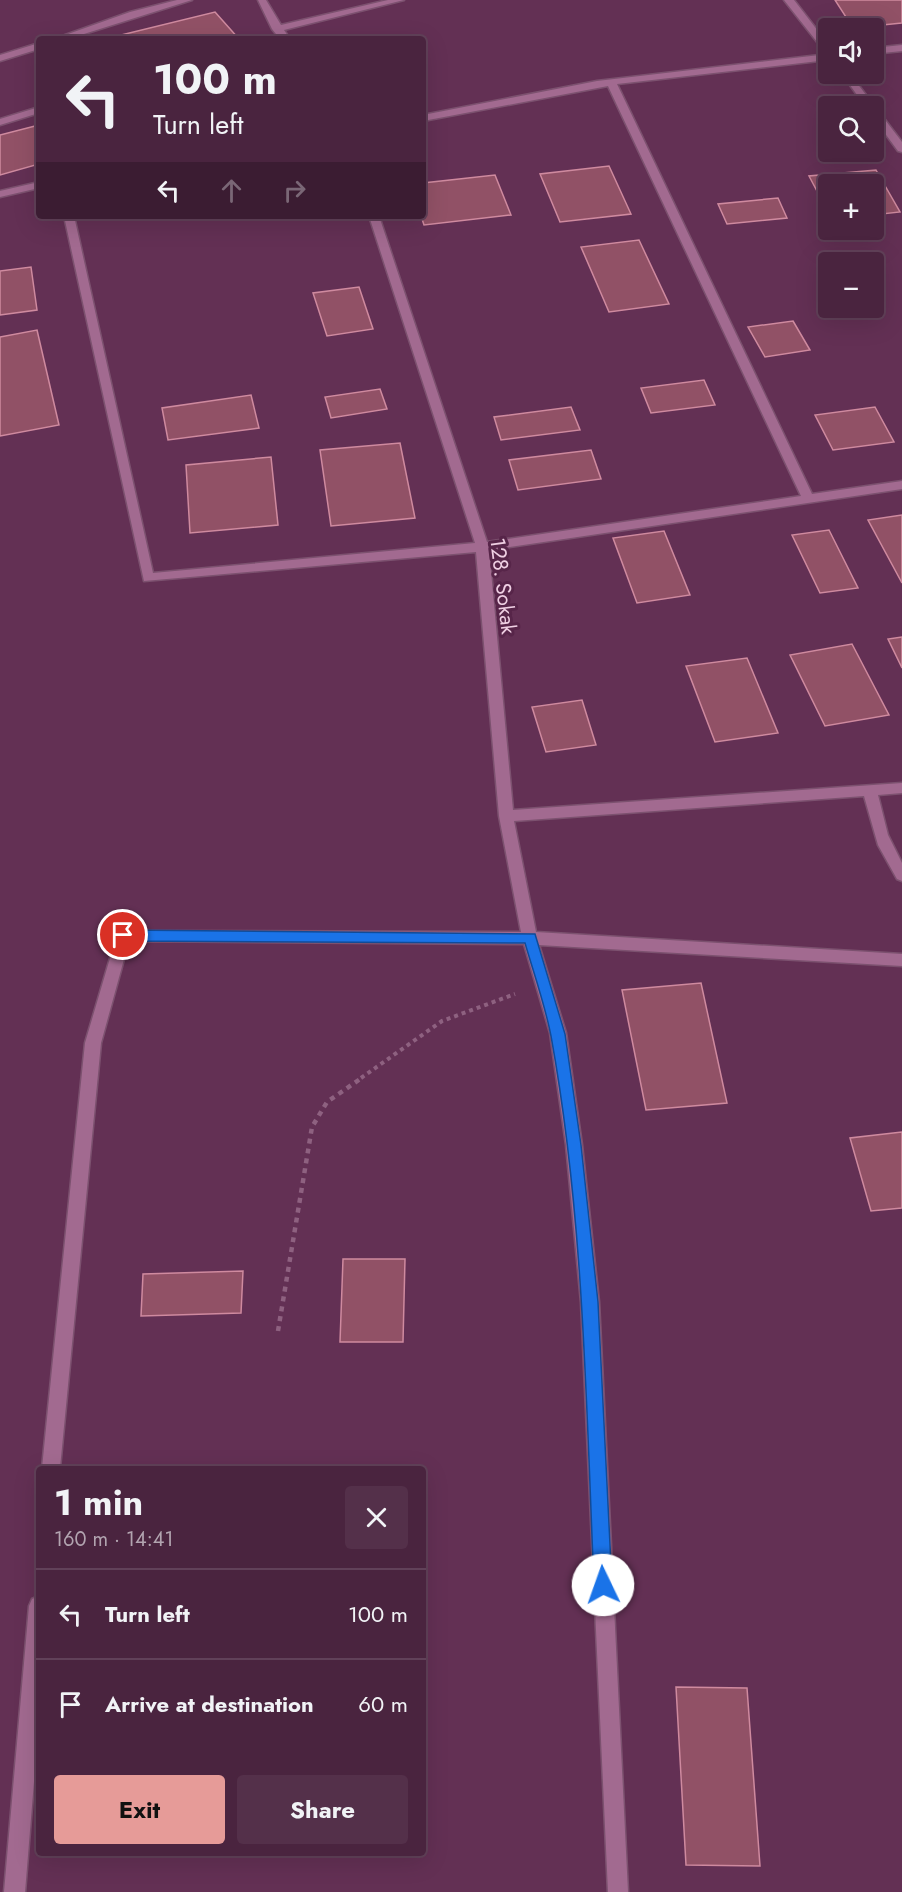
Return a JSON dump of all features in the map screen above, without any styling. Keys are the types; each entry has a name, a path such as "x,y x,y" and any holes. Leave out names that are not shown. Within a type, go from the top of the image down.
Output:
{"street":[{"path":"67,36 134,14 188,0"},
{"path":"262,0 283,36"},
{"path":"277,29 399,0"},
{"path":"789,0 818,37"},
{"path":"0,58 36,46"},
{"path":"884,50 902,48"},
{"path":"426,117 612,83 818,58"},
{"path":"612,83 808,498"},
{"path":"854,84 863,96"},
{"path":"0,122 36,111"},
{"path":"884,124 902,149"},
{"path":"0,194 36,186"},
{"path":"70,219 148,578 482,547 902,485"},
{"name":"128. Sokak","path":"375,219 482,547 506,816 530,938 558,1034 574,1145 590,1302 618,1892"},
{"path":"506,816 902,788"},
{"path":"870,791 878,832 902,875"},
{"path":"51,1466 93,1043 123,935 530,938 902,960"},
{"path":"14,1892 36,1640"}],"path":[{"path":"278,1330 312,1128 327,1102 442,1021 543,983"}],"building":[{"path":"835,0 902,0 902,23 884,25 884,18 847,18"},
{"path":"215,12 236,36 117,36"},
{"path":"36,126 36,165 0,175 0,135"},
{"path":"609,166 631,214 560,222 540,174"},
{"path":"876,170 878,174 831,174"},
{"path":"495,175 511,215 424,225 422,219 426,219 426,183"},
{"path":"818,175 818,193 809,176"},
{"path":"884,184 900,212 884,214"},
{"path":"778,198 787,218 727,224 718,204"},
{"path":"639,240 669,304 609,312 581,247"},
{"path":"31,267 37,310 0,315 0,271"},
{"path":"359,287 373,329 327,336 313,293"},
{"path":"793,321 810,350 765,357 748,327"},
{"path":"37,330 59,425 0,436 0,337"},
{"path":"704,380 715,405 651,413 641,388"},
{"path":"380,389 387,409 331,418 325,397"},
{"path":"251,395 259,428 168,440 162,408"},
{"path":"571,407 580,430 501,440 494,417"},
{"path":"875,407 894,442 833,450 815,415"},
{"path":"400,443 415,518 331,526 320,450"},
{"path":"591,450 601,479 518,490 509,460"},
{"path":"271,457 278,525 190,533 186,465"},
{"path":"902,515 902,583 868,520"},
{"path":"829,530 858,588 820,593 792,535"},
{"path":"664,531 690,595 637,603 613,538"},
{"path":"902,637 902,668 888,639"},
{"path":"852,644 889,715 825,726 790,655"},
{"path":"747,658 778,733 715,742 686,666"},
{"path":"582,700 596,745 546,752 532,707"},
{"path":"701,983 727,1103 646,1110 622,990"},
{"path":"902,1132 902,1208 871,1211 850,1138"},
{"path":"343,1259 405,1259 403,1342 340,1342"},
{"path":"243,1271 241,1313 141,1316 143,1274"},
{"path":"676,1687 747,1688 760,1866 686,1865"}],"route":[{"path":"123,935 530,938 558,1034 574,1145 590,1302 603,1585"}]}
